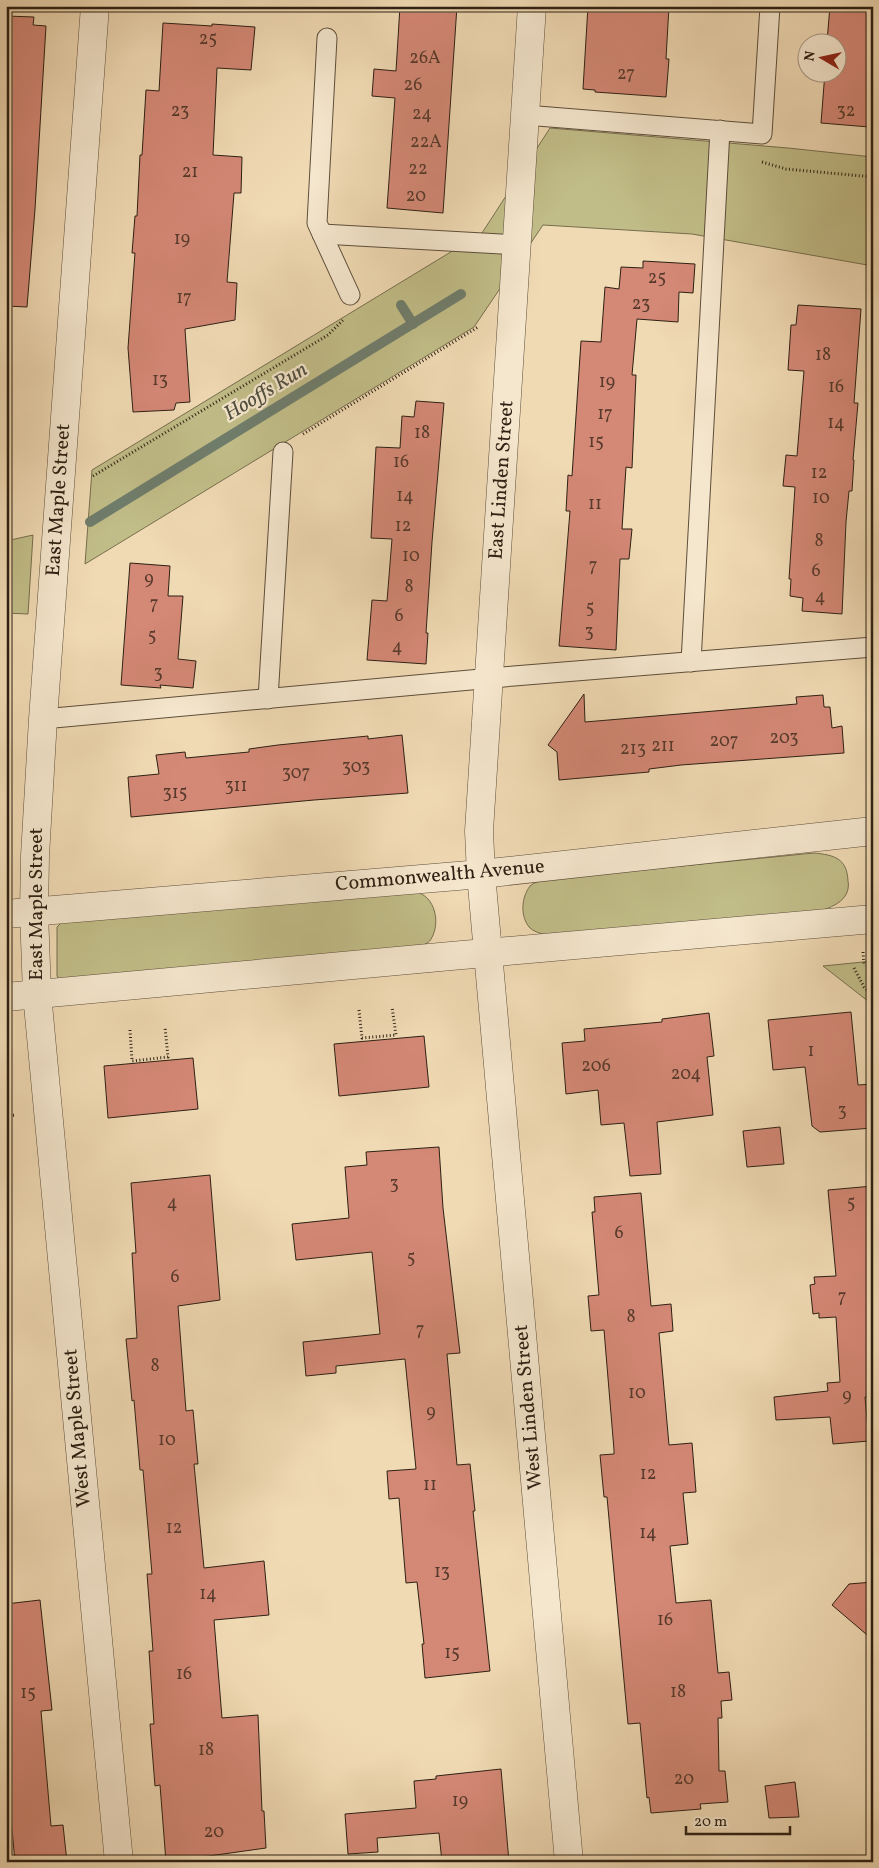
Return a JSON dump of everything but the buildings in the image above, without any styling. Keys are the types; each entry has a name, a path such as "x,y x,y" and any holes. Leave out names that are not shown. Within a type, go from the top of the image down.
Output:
{"street":[{"name":"East Maple Street","path":"37,994 34,912 35,856 43,719 95,6"},
{"name":"East Linden Street","path":"489,953 481,874 479,831 532,6"},
{"name":"Commonwealth Avenue","path":"6,914 481,874 873,831"},
{"path":"6,997 873,919"},
{"name":"West Linden Street","path":"489,953 569,1862"},
{"name":"West Maple Street","path":"37,994 119,1862"}],"lane":[{"path":"525,115 762,134 770,6"},
{"path":"327,38 317,223 350,295"},
{"path":"691,662 720,130"},
{"path":"322,234 516,245"},
{"path":"268,699 283,452"},
{"path":"43,719 873,647"}],"path":[{"path":"720,130 763,163 786,169 873,177"},
{"path":"87,476 95,476 319,340 342,322 346,316"},
{"path":"283,452 288,443 478,327"},
{"path":"863,952 864,966"},
{"path":"854,968 864,986 873,996"},
{"path":"359,1010 362,1038 379,1038 396,1035 392,1007"},
{"path":"130,1030 132,1061 150,1061 168,1058 165,1027"},
{"path":"6,1116 16,1115"}],"shaded area":[{"path":"550,128 873,157 873,266 692,234 543,225 474,327 85,564 92,470 482,233"},
{"path":"33,535 28,614 6,613 6,541"},
{"path":"814,853 838,859 845,867 847,873 847,893 838,903 822,911 553,936 541,934 530,928 523,913 523,902 527,891 531,885 540,880"},
{"path":"416,892 423,895 432,904 436,918 436,925 431,939 422,946 60,980 57,976 57,927 63,921"},
{"path":"873,961 873,1005 823,966"}],"waterway":[{"name":"Hooffs Run","path":"90,522 461,294"},
{"path":"401,305 413,324"}]}
